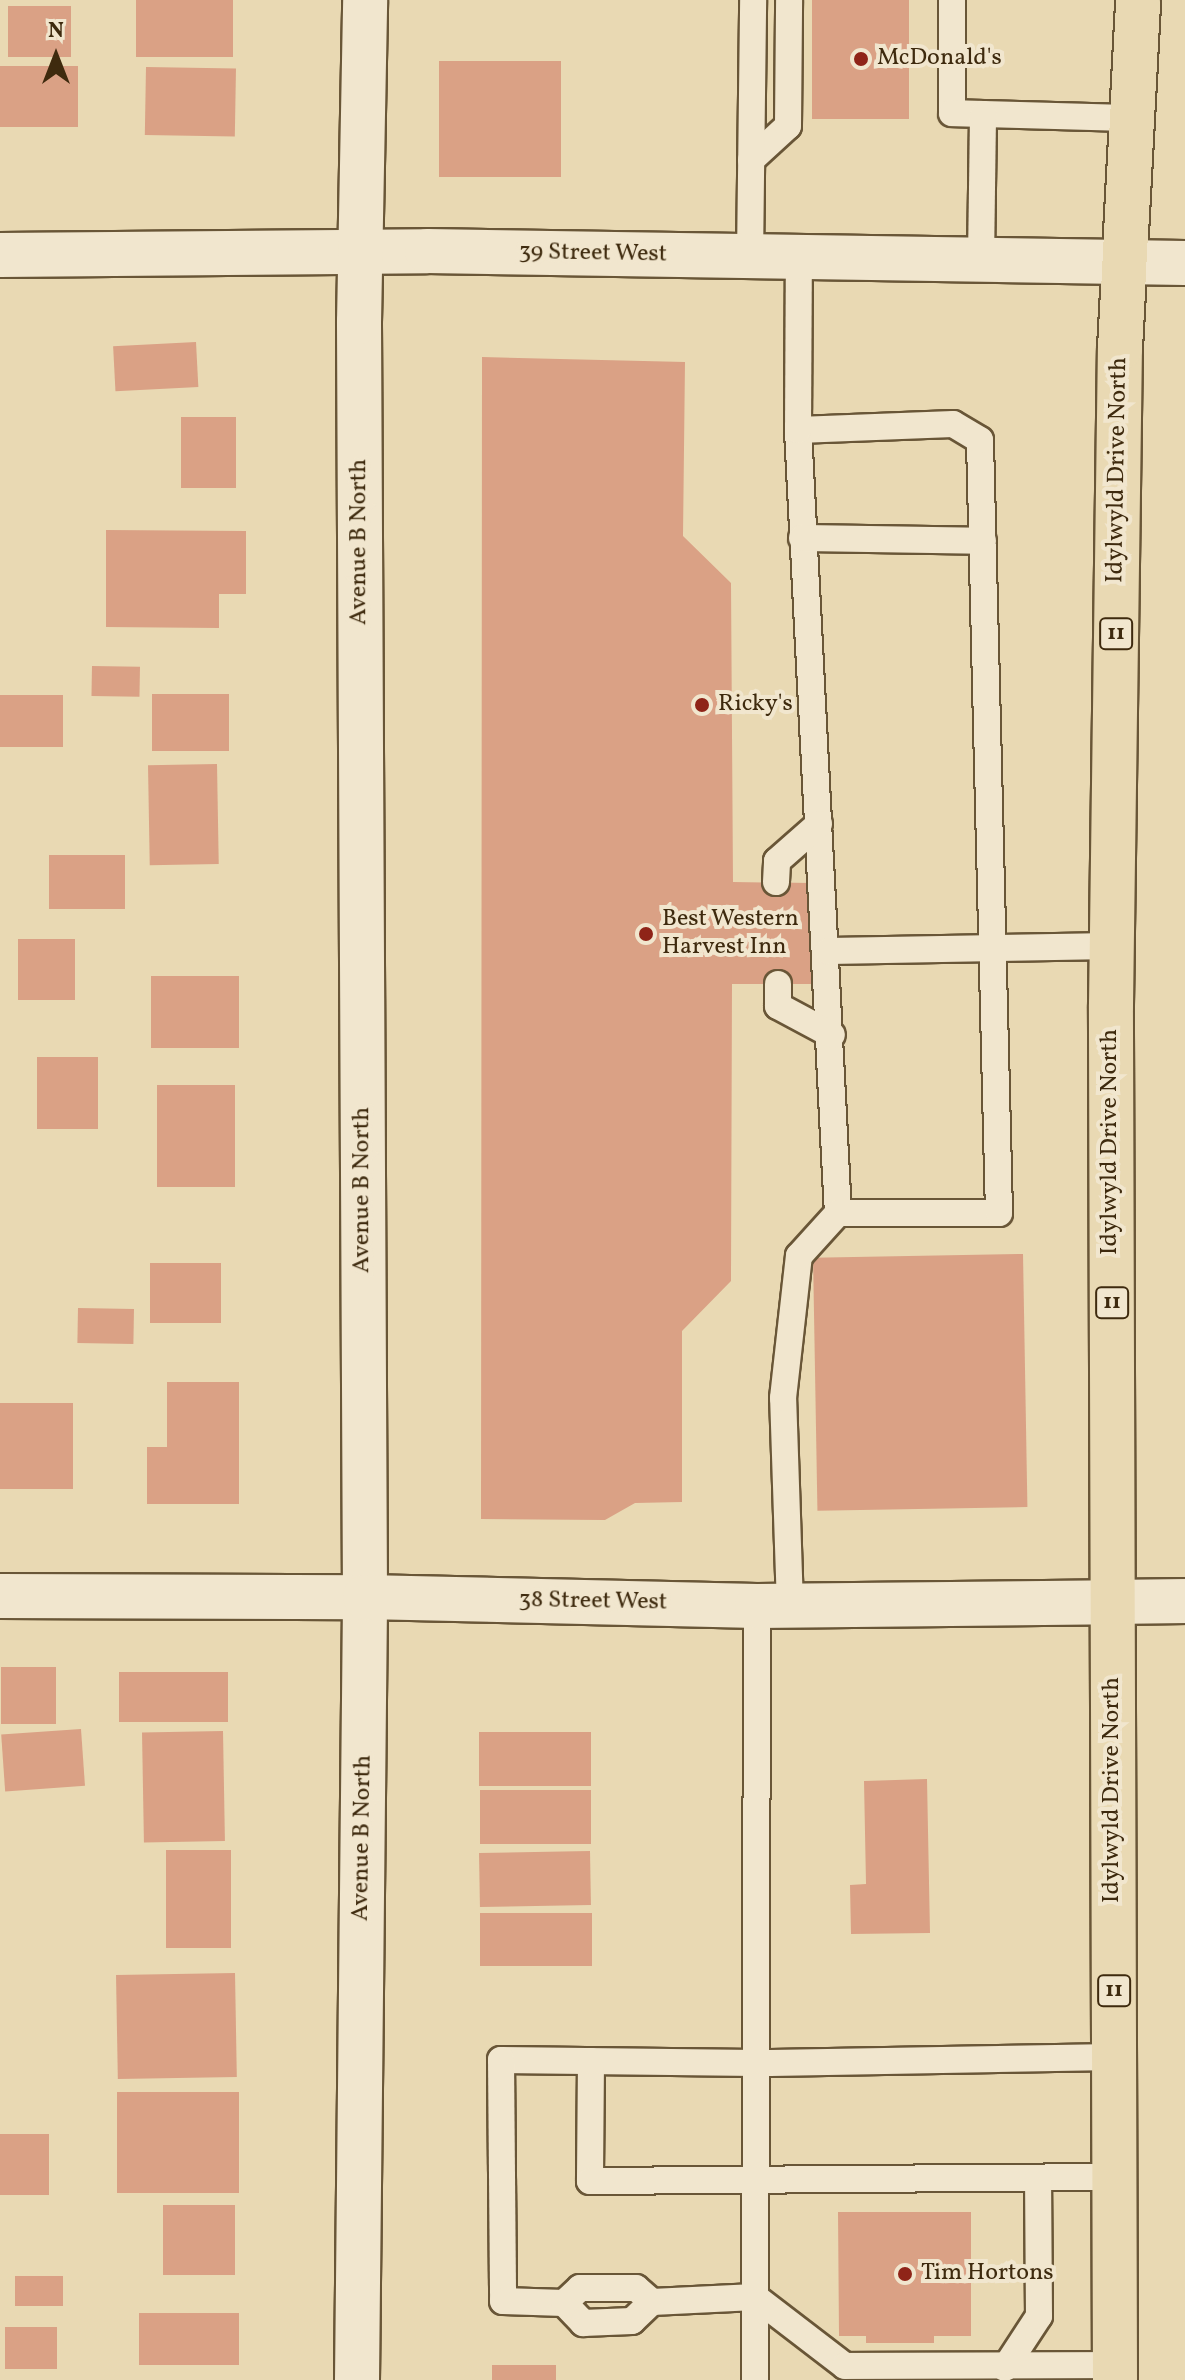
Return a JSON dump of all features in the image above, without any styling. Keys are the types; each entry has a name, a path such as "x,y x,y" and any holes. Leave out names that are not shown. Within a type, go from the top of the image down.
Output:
{"main road":[{"name":"Idylwyld Drive North","path":"1115,2373 1112,946 1123,264 1138,20"}],"street":[{"name":"Avenue B North","path":"357,2380 365,1597 359,322 364,251 365,0"},
{"path":"1118,0 1138,20"},
{"name":"39 Street West","path":"0,255 364,251 1185,263"},
{"name":"38 Street West","path":"0,1596 365,1597 773,1606 1185,1601"}],"lane":[{"path":"750,258 753,0"},
{"path":"751,160 788,126 789,0"},
{"path":"952,0 952,113 1132,118"},
{"path":"981,260 983,114"},
{"path":"755,2380 756,2063 783,1398 799,1256 838,1213 828,951 802,538 798,430 799,258"},
{"path":"798,430 953,424 980,440 999,1213 838,1213"},
{"path":"802,538 983,541"},
{"path":"776,882 777,861 819,824"},
{"path":"828,951 1112,946"},
{"path":"778,984 778,1006 832,1035"},
{"path":"1114,2057 756,2063 501,2060 503,2301 564,2303 583,2323 632,2321 652,2302 755,2297 845,2366 1115,2373"},
{"path":"591,2061 590,2181 1115,2177"},
{"path":"1005,2368 1039,2316 1038,2178"}],"building":[{"path":"136,0 233,0 233,57 136,57"},
{"name":"McDonald's","path":"812,0 909,0 909,119 812,119"},
{"path":"8,6 71,6 71,57 8,57"},
{"path":"439,61 561,61 561,177 439,177"},
{"path":"0,66 78,66 78,127 0,127"},
{"path":"146,67 236,69 235,137 145,135"},
{"path":"196,342 198,387 115,391 113,346"},
{"name":"Best Western Harvest Inn","path":"482,357 685,362 683,536 731,583 733,882 811,883 811,984 732,984 731,1281 682,1331 682,1502 635,1503 605,1520 481,1519"},
{"path":"181,417 236,417 236,488 181,488"},
{"path":"106,530 246,531 246,594 219,594 219,628 106,627"},
{"path":"92,666 140,667 139,697 91,696"},
{"path":"152,694 229,694 229,751 152,751"},
{"path":"0,695 63,695 63,747 0,747"},
{"path":"217,764 219,864 150,865 148,765"},
{"path":"49,855 125,855 125,909 49,909"},
{"path":"18,939 75,939 75,1000 18,1000"},
{"path":"151,976 239,976 239,1048 151,1048"},
{"path":"37,1057 98,1057 98,1129 37,1129"},
{"path":"157,1085 235,1085 235,1187 157,1187"},
{"path":"1023,1254 1027,1507 817,1511 813,1258"},
{"path":"150,1263 221,1263 221,1323 150,1323"},
{"path":"78,1308 134,1309 133,1344 77,1343"},
{"path":"167,1382 239,1382 239,1504 147,1504 147,1447 167,1447"},
{"path":"0,1403 73,1403 73,1489 0,1489"},
{"path":"1,1667 56,1667 56,1724 1,1724"},
{"path":"119,1672 228,1672 228,1722 119,1722"},
{"path":"81,1729 85,1786 5,1791 1,1735"},
{"path":"223,1731 225,1841 144,1842 142,1732"},
{"path":"479,1732 591,1732 591,1786 479,1786"},
{"path":"927,1779 930,1933 851,1934 850,1885 866,1884 864,1781"},
{"path":"480,1790 591,1790 591,1844 480,1844"},
{"path":"166,1850 231,1850 231,1948 166,1948"},
{"path":"590,1851 591,1905 480,1907 479,1853"},
{"path":"480,1913 592,1913 592,1966 480,1966"},
{"path":"235,1973 237,2077 118,2079 116,1975"},
{"path":"117,2092 239,2092 239,2193 117,2193"},
{"path":"0,2134 49,2134 49,2195 0,2195"},
{"path":"163,2205 235,2205 235,2275 163,2275"},
{"name":"Tim Hortons","path":"838,2212 971,2212 971,2336 934,2336 934,2343 866,2343 866,2336 839,2336"},
{"path":"15,2276 63,2276 63,2306 15,2306"},
{"path":"139,2313 239,2313 239,2365 139,2365"},
{"path":"5,2327 57,2327 57,2369 5,2369"},
{"path":"492,2365 556,2365 556,2380 492,2380"}],"place":[{"name":"McDonald's","path":"861,59"},
{"name":"Ricky's","path":"702,705"},
{"name":"Best Western Harvest Inn","path":"646,934"},
{"name":"Tim Hortons","path":"905,2274"}]}
